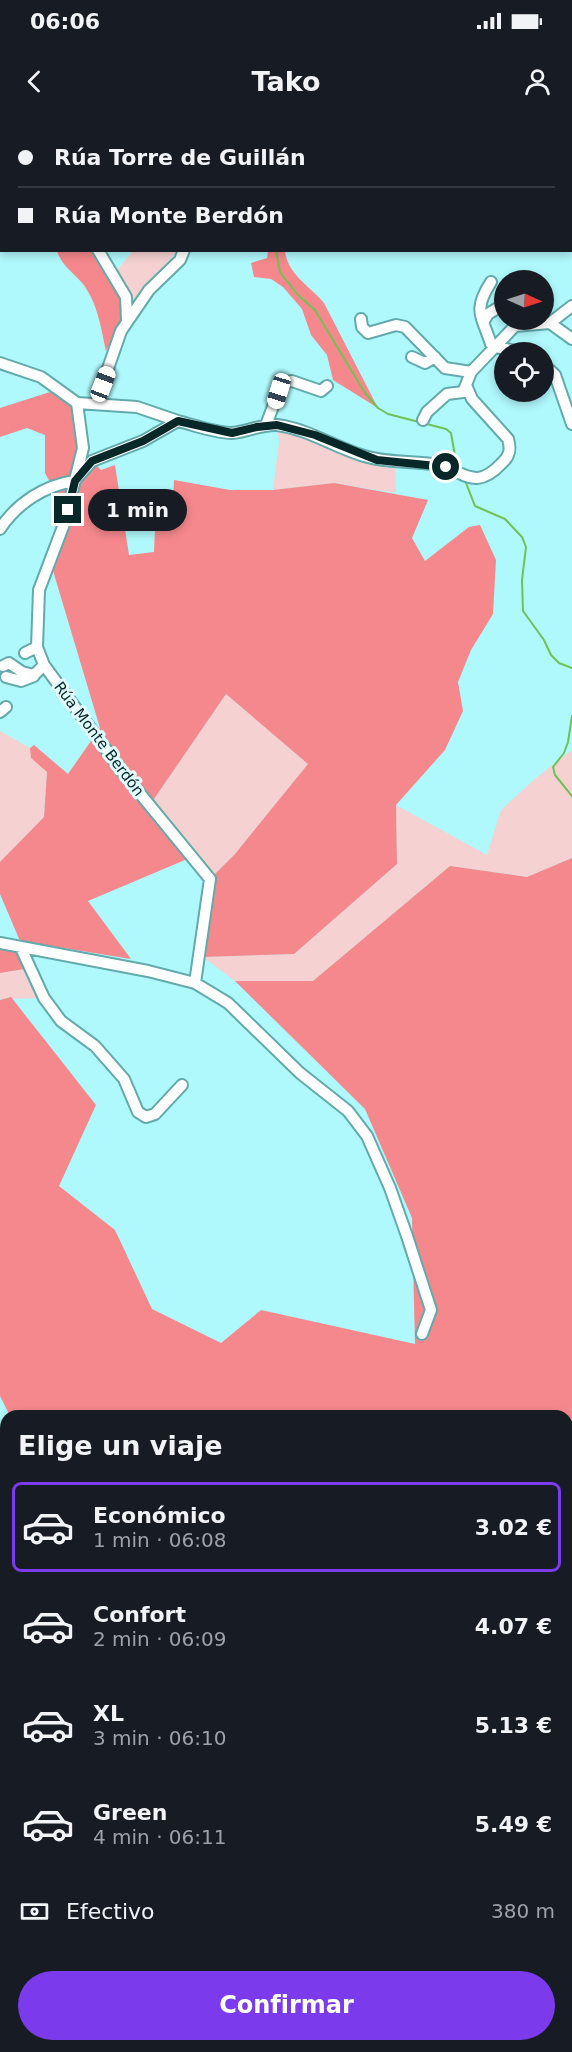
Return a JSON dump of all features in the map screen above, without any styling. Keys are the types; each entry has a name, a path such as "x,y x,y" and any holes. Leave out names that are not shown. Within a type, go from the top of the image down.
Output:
{"street":[{"path":"99,252 126,297 127,320"},
{"path":"96,403 114,347 127,320 160,277 180,260 183,252"},
{"path":"491,282 479,304 491,344 494,346"},
{"path":"554,320 572,306"},
{"path":"484,321 488,314 494,310"},
{"path":"361,319 362,327 368,333 396,325 405,327 445,368 471,372"},
{"path":"554,326 572,339"},
{"path":"501,342 511,330"},
{"path":"423,420 427,412 447,394 463,393 471,372 494,349"},
{"path":"412,357 425,363 435,357"},
{"path":"0,363 41,377 77,403 137,407 178,421 232,433 266,425 277,425 315,435 377,460 432,464 446,467 468,478 486,477 508,456 510,445 508,439 472,399 466,385"},
{"path":"554,374 572,424"},
{"path":"266,425 282,383 292,381 321,391 327,387"},
{"name":"Rúa Monte Berdón","path":"77,403 83,448 64,524 39,590 37,647 44,665 124,774 210,879 195,983"},
{"path":"0,529 21,506 43,489 59,483 75,481 92,461 143,441 178,421"},
{"path":"25,653 37,647"},
{"path":"3,666 9,663 22,672 34,675"},
{"path":"6,677 21,681 34,675 44,665"},
{"path":"0,943 148,971 195,983 228,1003 300,1073 348,1111 367,1136 390,1188 431,1310 422,1334"},
{"path":"21,948 44,998 61,1021 95,1046 124,1079 138,1112 146,1117 155,1114 182,1085"}],"shaded area":[{"path":"57,252 99,252 126,297 126,313 106,351 98,316 88,292 61,261"},
{"path":"132,252 176,252 126,313 113,275"},
{"path":"268,252 285,252 290,267 324,303 378,408 333,380 327,355 311,335 302,309 283,287 271,279 254,277 251,263 267,258"},
{"path":"50,392 72,406 78,445 101,470 115,465 129,555 154,552 156,505 173,504 174,480 230,490 273,490 334,483 428,500 412,538 425,561 469,527 480,525 496,560 493,614 471,650 458,682 463,711 445,750 396,805 397,864 294,954 203,957 210,879 235,854 308,764 226,694 154,799 192,857 88,901 131,959 20,941 0,894 0,862 44,817 47,772 31,758 30,748 34,745 68,774 100,728 51,564 60,500 45,473 45,435 27,428 0,437 0,408"},
{"path":"277,425 395,463 396,493 334,483 273,490 279,442"},
{"path":"226,694 308,764 235,854 210,879 192,857 154,799"},
{"path":"0,731 30,748 32,758 47,772 44,817 0,862"},
{"path":"572,750 572,858 527,877 450,866 313,981 235,981 203,957 294,954 397,864 396,805 487,855 501,810 536,778"},
{"path":"572,858 572,1410 7,1410 0,1396 0,1000 11,997 96,1105 59,1186 115,1230 152,1309 221,1343 261,1310 415,1344 412,1218 365,1109 235,981 313,981 450,866 527,877"},
{"path":"0,943 21,948 30,968 0,973"},
{"path":"30,968 44,998 0,999 0,973"}],"waterway":[{"path":"276,252 280,272 298,295 315,310 365,393 378,408 388,414 446,429 451,433 457,467"},
{"path":"466,483 475,506 505,519 522,537 526,547 522,580 523,611 544,640 551,655 559,663 572,668"},
{"path":"572,716 564,753 553,767 555,775 572,796"}],"route":[{"path":"68,510 75,481 92,461 143,441 178,421 232,433 266,425 277,425 315,435 377,460 446,467"}]}
